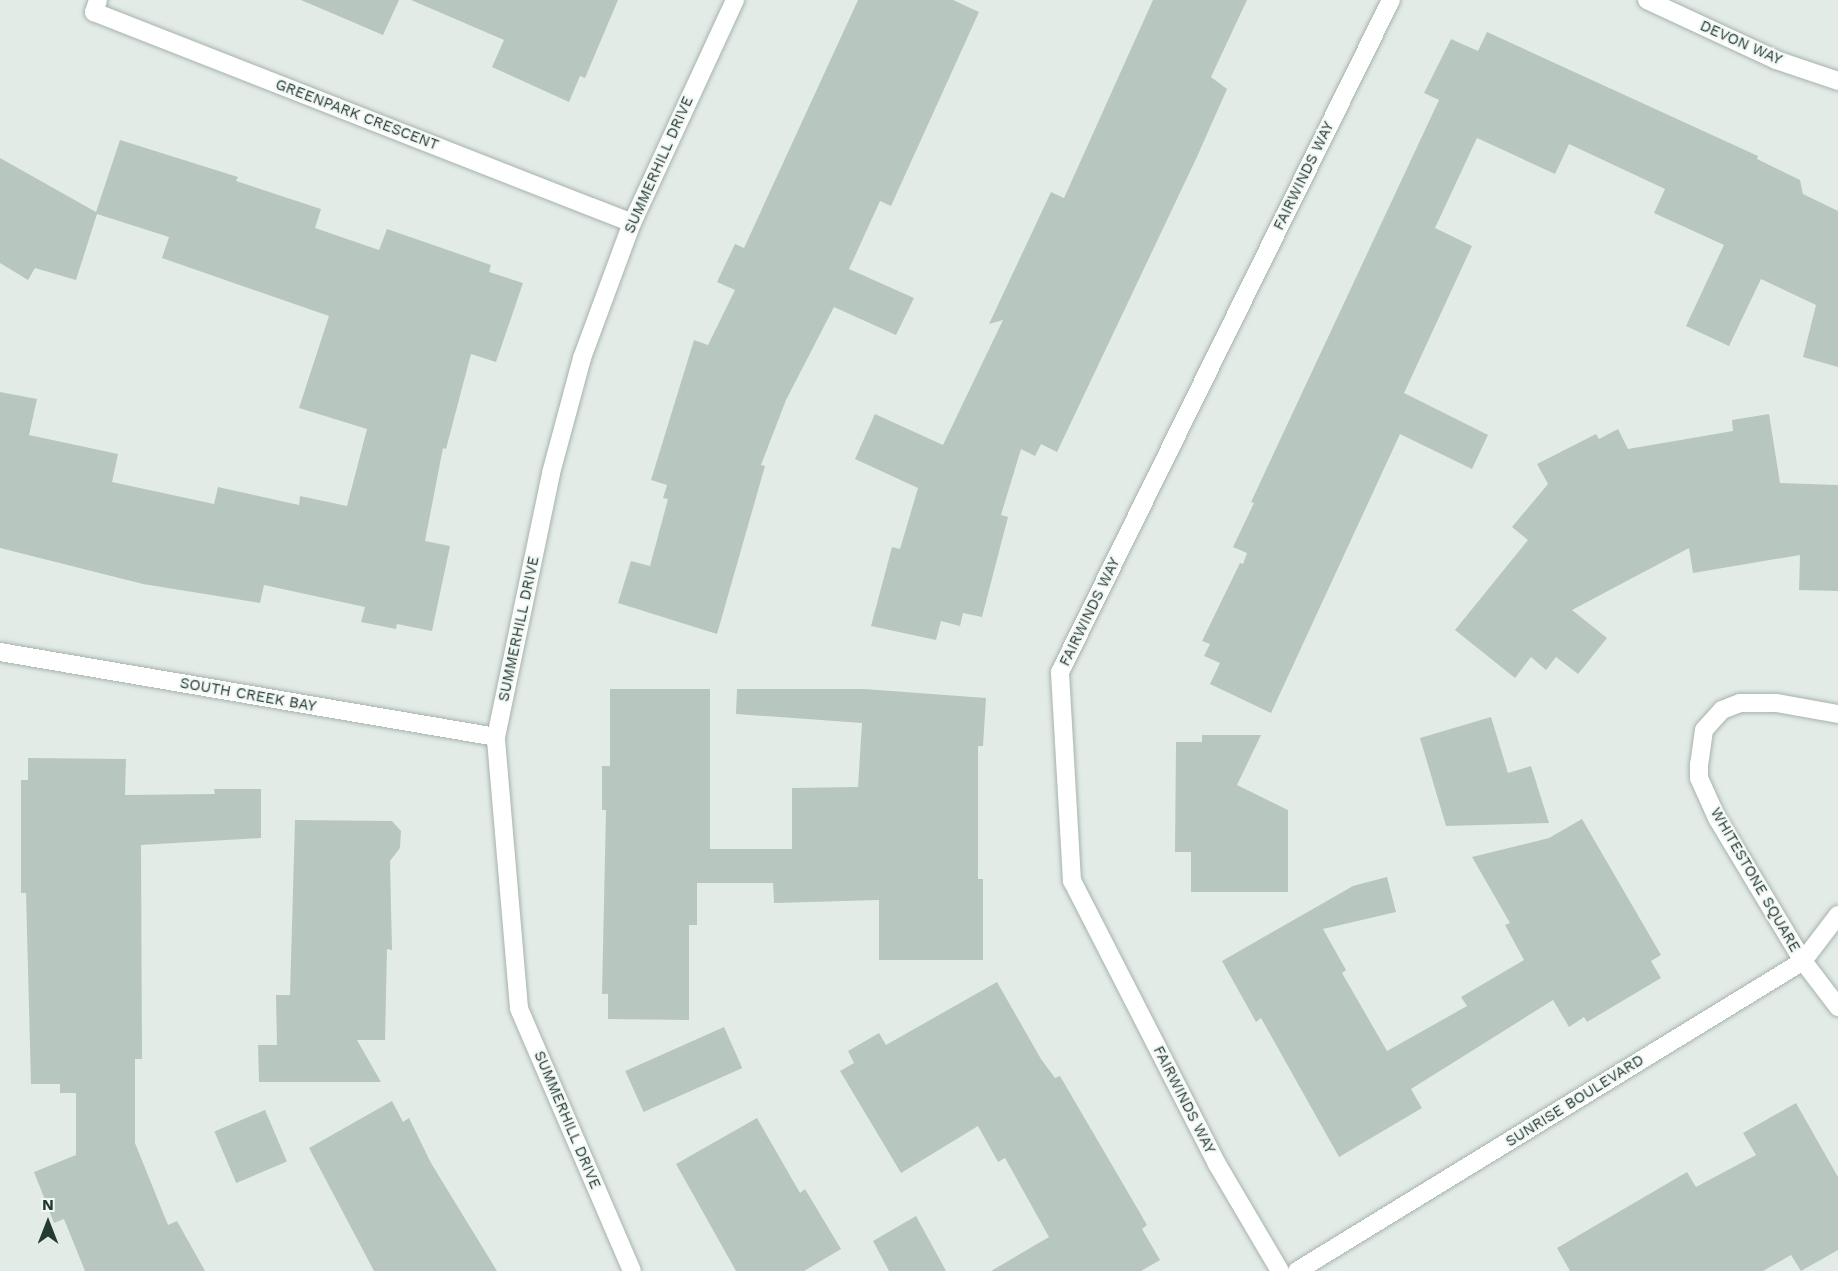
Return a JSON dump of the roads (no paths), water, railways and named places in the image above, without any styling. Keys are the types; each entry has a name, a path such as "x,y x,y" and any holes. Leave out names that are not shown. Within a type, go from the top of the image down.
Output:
{"street":[{"name":"GREENPARK CRESCENT","path":"99,0 94,12 632,223"},
{"name":"SUMMERHILL DRIVE","path":"632,1271 519,1008 496,737 550,473 582,358 632,223 735,0"},
{"name":"FAIRWINDS WAY","path":"1280,1271 1217,1164 1072,881 1060,672 1391,0"},
{"name":"DEVON WAY","path":"1647,0 1776,60 1838,81"},
{"name":"SOUTH CREEK BAY","path":"0,652 496,737"},
{"name":"WHITESTONE SQUARE","path":"1838,714 1776,703 1740,703 1722,710 1704,730 1699,778 1717,818 1803,961 1838,1007"},
{"name":"SUNRISE BOULEVARD","path":"1297,1271 1803,961 1838,915"}]}
